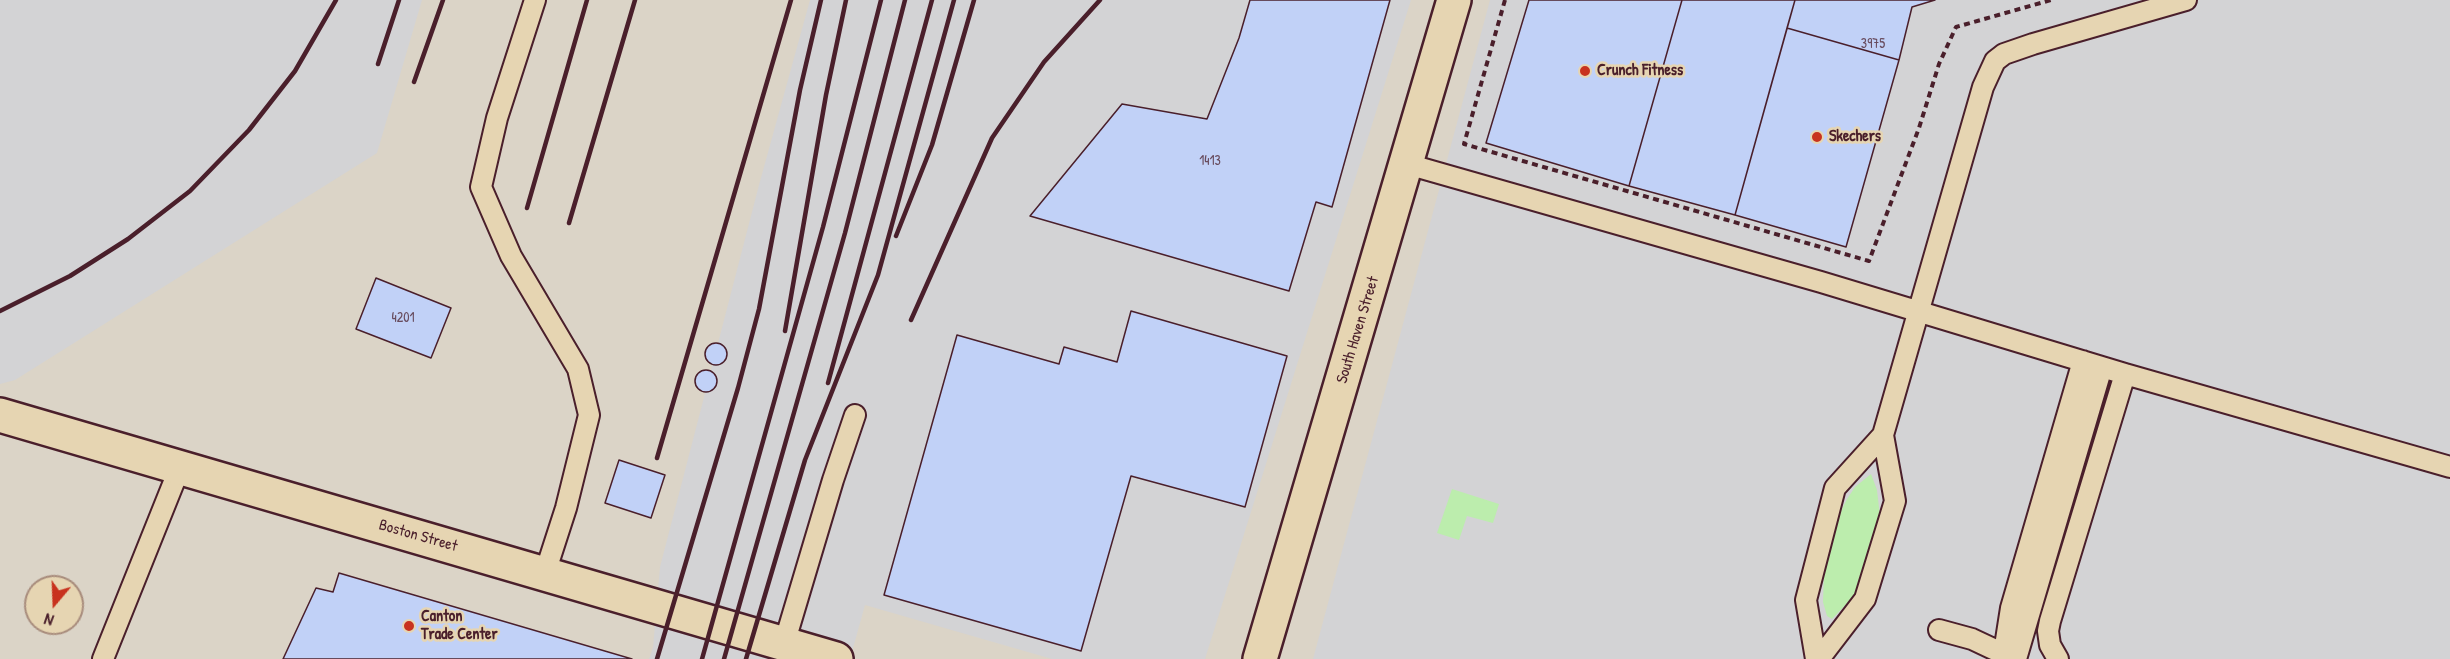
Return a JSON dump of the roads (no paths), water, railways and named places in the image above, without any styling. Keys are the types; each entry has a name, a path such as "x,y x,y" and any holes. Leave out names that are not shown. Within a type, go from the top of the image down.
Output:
{"main road":[{"name":"South Haven Street","path":"1260,659 1454,0"},
{"name":"Boston Street","path":"0,415 836,659"}],"lane":[{"path":"535,0 498,118 481,187 511,256 578,369 589,415 566,508 545,573"},
{"path":"1817,659 1864,599 1895,501 1883,435 1983,87 1995,61 2004,54 2033,44 2186,0"},
{"path":"1407,164 2450,467"},
{"path":"1939,630 1972,639 2008,657 2092,364"},
{"path":"2058,659 2050,645 2048,631 2050,621 2125,374"},
{"path":"784,644 855,415"},
{"path":"1817,659 1806,600 1835,488 1883,435"},
{"path":"103,659 180,467"}],"railway":[{"path":"0,311 70,276 128,239 190,191 249,130 295,71 336,0"},
{"path":"378,64 399,0"},
{"path":"414,82 443,0"},
{"path":"527,208 587,0"},
{"path":"569,223 635,0"},
{"path":"657,458 791,0"},
{"path":"657,659 738,388 759,309 800,90 821,0"},
{"path":"785,331 826,95 846,0"},
{"path":"702,659 823,227 881,0"},
{"path":"724,659 845,233 905,0"},
{"path":"828,383 932,0"},
{"path":"746,659 805,460 878,275 954,0"},
{"path":"896,236 932,145 974,0"},
{"path":"911,320 992,138 1044,62 1100,0"}],"place":[{"name":"Crunch Fitness","path":"1585,71"},
{"name":"Skechers","path":"1817,137"},
{"name":"Canton Trade Center","path":"409,626"}]}
